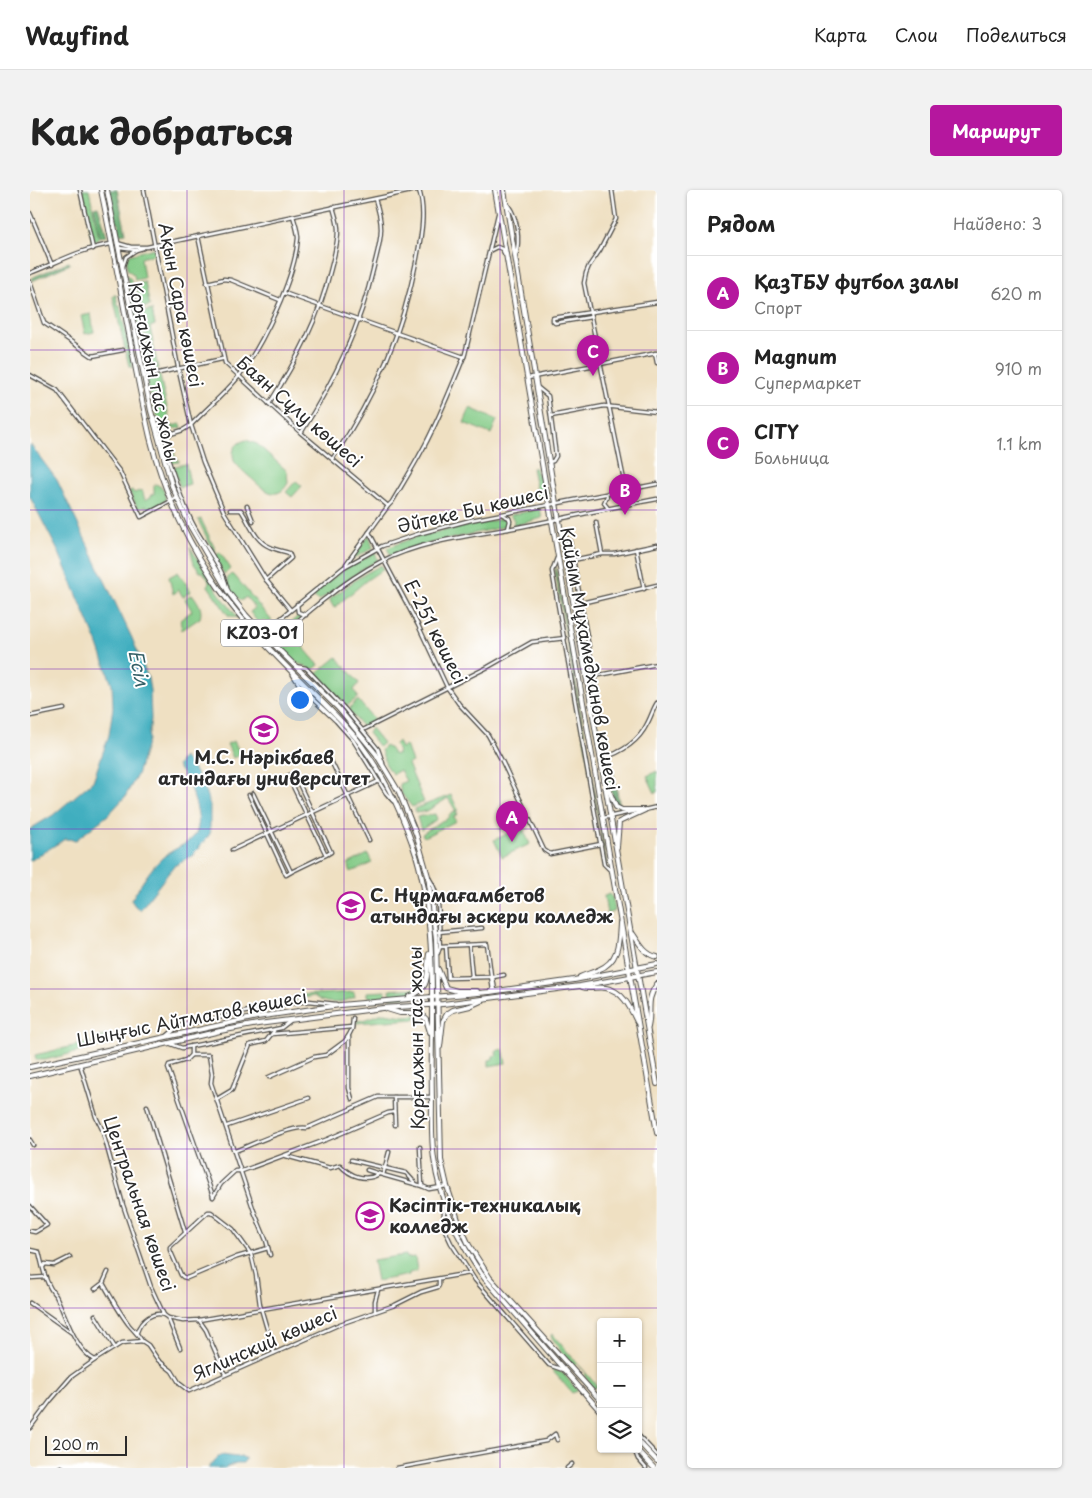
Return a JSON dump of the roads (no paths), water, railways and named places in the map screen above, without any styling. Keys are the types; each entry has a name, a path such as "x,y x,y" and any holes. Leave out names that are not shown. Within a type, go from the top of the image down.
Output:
{"main road":[{"name":"Қорғалжын тас жолы","path":"101,190 150,438 171,501 187,536 212,579 243,620 358,741 384,780 398,806 407,829 422,877 428,913 434,997 438,1005 441,1160 459,1223 469,1245 490,1278 597,1397"},
{"name":"Қорғалжын тас жолы","path":"107,190 143,376 168,476 177,498 202,548 229,593 272,643 338,708 362,736 383,765 399,792 410,818 428,877 435,930 436,962 431,1034 434,1157 440,1187 453,1224 484,1279 597,1408"},
{"name":"Қайым Мұхамедханов көшесі","path":"495,190 657,1133"},
{"name":"Қайым Мұхамедханов көшесі","path":"504,190 558,518 657,1084"},
{"path":"111,244 118,245"},
{"path":"138,377 143,376"},
{"path":"604,781 616,807 622,810 644,810"},
{"path":"617,852 619,822 644,810"},
{"path":"574,980 608,965 615,956 618,948 620,914"},
{"path":"631,932 641,947 657,957"},
{"path":"398,1000 423,990 427,983 430,946"},
{"path":"436,962 441,980 446,988 456,991 492,992"},
{"name":"Шыңғыс Айтматов көшесі","path":"30,1067 257,1017 340,1005 492,992 574,980 657,964"},
{"name":"Шыңғыс Айтматов көшесі","path":"30,1076 220,1031 293,1018 383,1008 438,1005 580,986 657,972"},
{"path":"648,1029 650,1019 648,1007 651,993 657,984"},
{"path":"580,986 588,989 605,988 618,992 627,1002 640,1027"},
{"path":"438,1054 443,1021 447,1014 452,1010 470,1006 485,999"},
{"path":"383,1008 400,1013 420,1013 426,1019 431,1034"},
{"path":"642,1445 657,1461"},
{"path":"639,1453 654,1468"}],"street":[{"path":"80,190 92,249"},
{"name":"Ақын Сара көшесі","path":"144,190 178,367 191,426 203,462 224,512 266,580 290,609"},
{"path":"122,268 126,257 136,250 147,247 418,190 423,211 418,253 398,334 367,402 332,458"},
{"path":"612,190 616,219 600,250 589,266 584,283 626,490"},
{"path":"301,433 343,360 359,321 371,281 381,230 375,199"},
{"path":"269,404 306,340 320,306 329,278 337,238 337,222 333,208"},
{"path":"344,567 392,502 429,437 464,357 499,210"},
{"path":"30,214 52,265"},
{"path":"161,437 191,426 238,377 259,344 284,293 298,239 293,216"},
{"name":"Баян Сұлу көшесі","path":"198,236 223,358 227,366 301,433 388,506"},
{"path":"30,273 92,249 111,244"},
{"path":"118,245 147,247"},
{"path":"118,245 136,250"},
{"path":"490,251 493,248 502,249 508,260"},
{"path":"207,282 224,279 230,280 280,300"},
{"path":"30,282 44,323 92,356 124,350"},
{"path":"284,293 464,357"},
{"path":"592,319 555,323 553,321 553,318 657,302"},
{"path":"528,378 656,353 657,363"},
{"path":"143,376 223,358"},
{"path":"30,375 56,390 120,472 141,516 177,498"},
{"path":"537,387 548,396 556,456 553,461 549,462"},
{"path":"551,416 604,406 657,412"},
{"path":"151,411 158,424 177,485 192,522 224,576 229,593"},
{"path":"158,424 173,432"},
{"name":"Әйтеке Би көшесі","path":"258,637 290,609 344,567 377,548 450,525 657,484"},
{"path":"608,494 604,502 608,508"},
{"name":"Әйтеке Би көшесі","path":"268,647 339,588 384,561 407,551 481,533 657,499"},
{"path":"247,506 253,521"},
{"path":"230,510 241,510 261,542 270,548 289,553 291,558 266,580"},
{"path":"503,514 510,520 508,529"},
{"path":"596,522 602,554"},
{"name":"Е-251 көшесі","path":"370,532 418,625 447,687 459,704 488,734 547,853 600,844"},
{"path":"561,532 570,542 574,560 600,714 594,722"},
{"path":"574,560 657,545"},
{"path":"636,550 644,588"},
{"path":"557,556 552,571 600,844 604,864 613,873"},
{"path":"581,602 657,585"},
{"path":"297,604 298,612 306,615"},
{"path":"363,730 488,667 532,642 565,638"},
{"path":"594,676 657,664"},
{"path":"295,666 306,668 363,730 378,749 383,765"},
{"path":"291,671 302,689 336,721 352,740 386,793 398,806"},
{"path":"601,760 616,754 636,740 646,726 657,702"},
{"path":"30,716 64,709"},
{"path":"332,763 369,840"},
{"path":"249,795 286,874 326,855 331,852 294,773 288,776 326,855"},
{"path":"232,850 379,781"},
{"path":"253,793 291,872"},
{"path":"603,818 657,807"},
{"path":"428,877 434,886 437,897 440,946 436,962"},
{"path":"438,932 482,928"},
{"path":"440,946 486,944 492,992"},
{"path":"469,945 472,977"},
{"path":"446,946 448,978 491,977"},
{"path":"492,992 493,977 504,975"},
{"path":"167,1036 179,1026 278,1005 309,1001 340,1005"},
{"path":"169,1043 182,1048 281,1028 293,1018"},
{"path":"269,1076 314,1058 323,1057 345,1041 352,1028 353,1018"},
{"path":"271,1034 352,1028"},
{"path":"217,1099 232,1090 250,1045 266,1041 274,1031"},
{"path":"349,1035 349,1088 352,1099"},
{"path":"191,1046 191,1055 186,1060 169,1065 168,1068 213,1197 221,1184 235,1171 242,1171 284,1156 388,1112 394,1112"},
{"path":"191,1055 209,1055 212,1074 211,1081 270,1254"},
{"name":"Центральная көшесі","path":"80,1064 96,1116 102,1129 123,1205 151,1287 164,1314 168,1318 180,1348"},
{"path":"236,1151 287,1131 301,1127 307,1128 378,1097 432,1097"},
{"path":"394,1097 395,1125"},
{"path":"227,1126 308,1098"},
{"path":"146,1106 185,1232"},
{"path":"30,1140 33,1146"},
{"path":"420,1147 422,1186"},
{"path":"383,1176 389,1152"},
{"path":"284,1156 330,1168 340,1166 351,1175 363,1178 370,1178 379,1174"},
{"path":"351,1160 406,1174 416,1184"},
{"path":"366,1170 429,1189 447,1186"},
{"path":"446,1204 443,1220 444,1228 470,1273 550,1365 563,1370"},
{"path":"30,1206 47,1225 35,1232 30,1231"},
{"path":"268,1248 251,1254 246,1254 187,1278 183,1277 170,1250 170,1247 205,1214 212,1212 232,1229 251,1254 256,1275 258,1298 274,1353"},
{"path":"30,1250 39,1252 42,1271 66,1314 73,1334 83,1352 95,1360"},
{"path":"42,1267 45,1264 54,1265 70,1257"},
{"path":"95,1289 102,1283 108,1272"},
{"path":"168,1318 183,1321 199,1320 261,1308 439,1280 470,1273"},
{"path":"30,1278 46,1277"},
{"name":"Яглинский көшесі","path":"142,1341 158,1360 172,1371 186,1390 192,1390 274,1353 439,1286 439,1280"},
{"path":"30,1428 71,1377 114,1346 129,1341 142,1341 102,1283"},
{"path":"376,1311 378,1290"},
{"path":"30,1303 73,1334"},
{"path":"137,1332 141,1324 152,1314 164,1314"},
{"path":"95,1315 114,1346"},
{"path":"199,1320 206,1330 225,1374"},
{"path":"397,1468 546,1441 555,1434 557,1440"},
{"path":"642,1439 657,1455"},
{"path":"636,1453 638,1460 646,1468"},
{"path":"567,1468 572,1464"}],"water":[{"name":"Есіл","path":"30,444 57,480 132,638 148,678 151,719 148,740 137,775 125,797 108,815 76,840 65,839 30,861 30,829 53,815 93,781 109,735 113,707 112,685 97,642 59,553 30,497"},
{"path":"183,757 203,784 210,806 210,834 192,856 174,866 140,910 131,900 145,878 165,856 192,838 198,828 197,809 194,799 186,780 177,766"},
{"path":"222,1455 241,1456 246,1459 243,1463 236,1463 224,1468 208,1468"}],"place":[{"name":"CITY","path":"593,376"},
{"name":"Magnum","path":"625,515"},
{"name":"М.С. Нәрікбаев атындағы университет","path":"264,730"},
{"name":"ҚазТБУ футбол залы","path":"512,842"},
{"name":"С. Нұрмағамбетов атындағы әскери колледж","path":"351,906"},
{"name":"Кәсіптік-техникалық колледж","path":"370,1216"}]}
